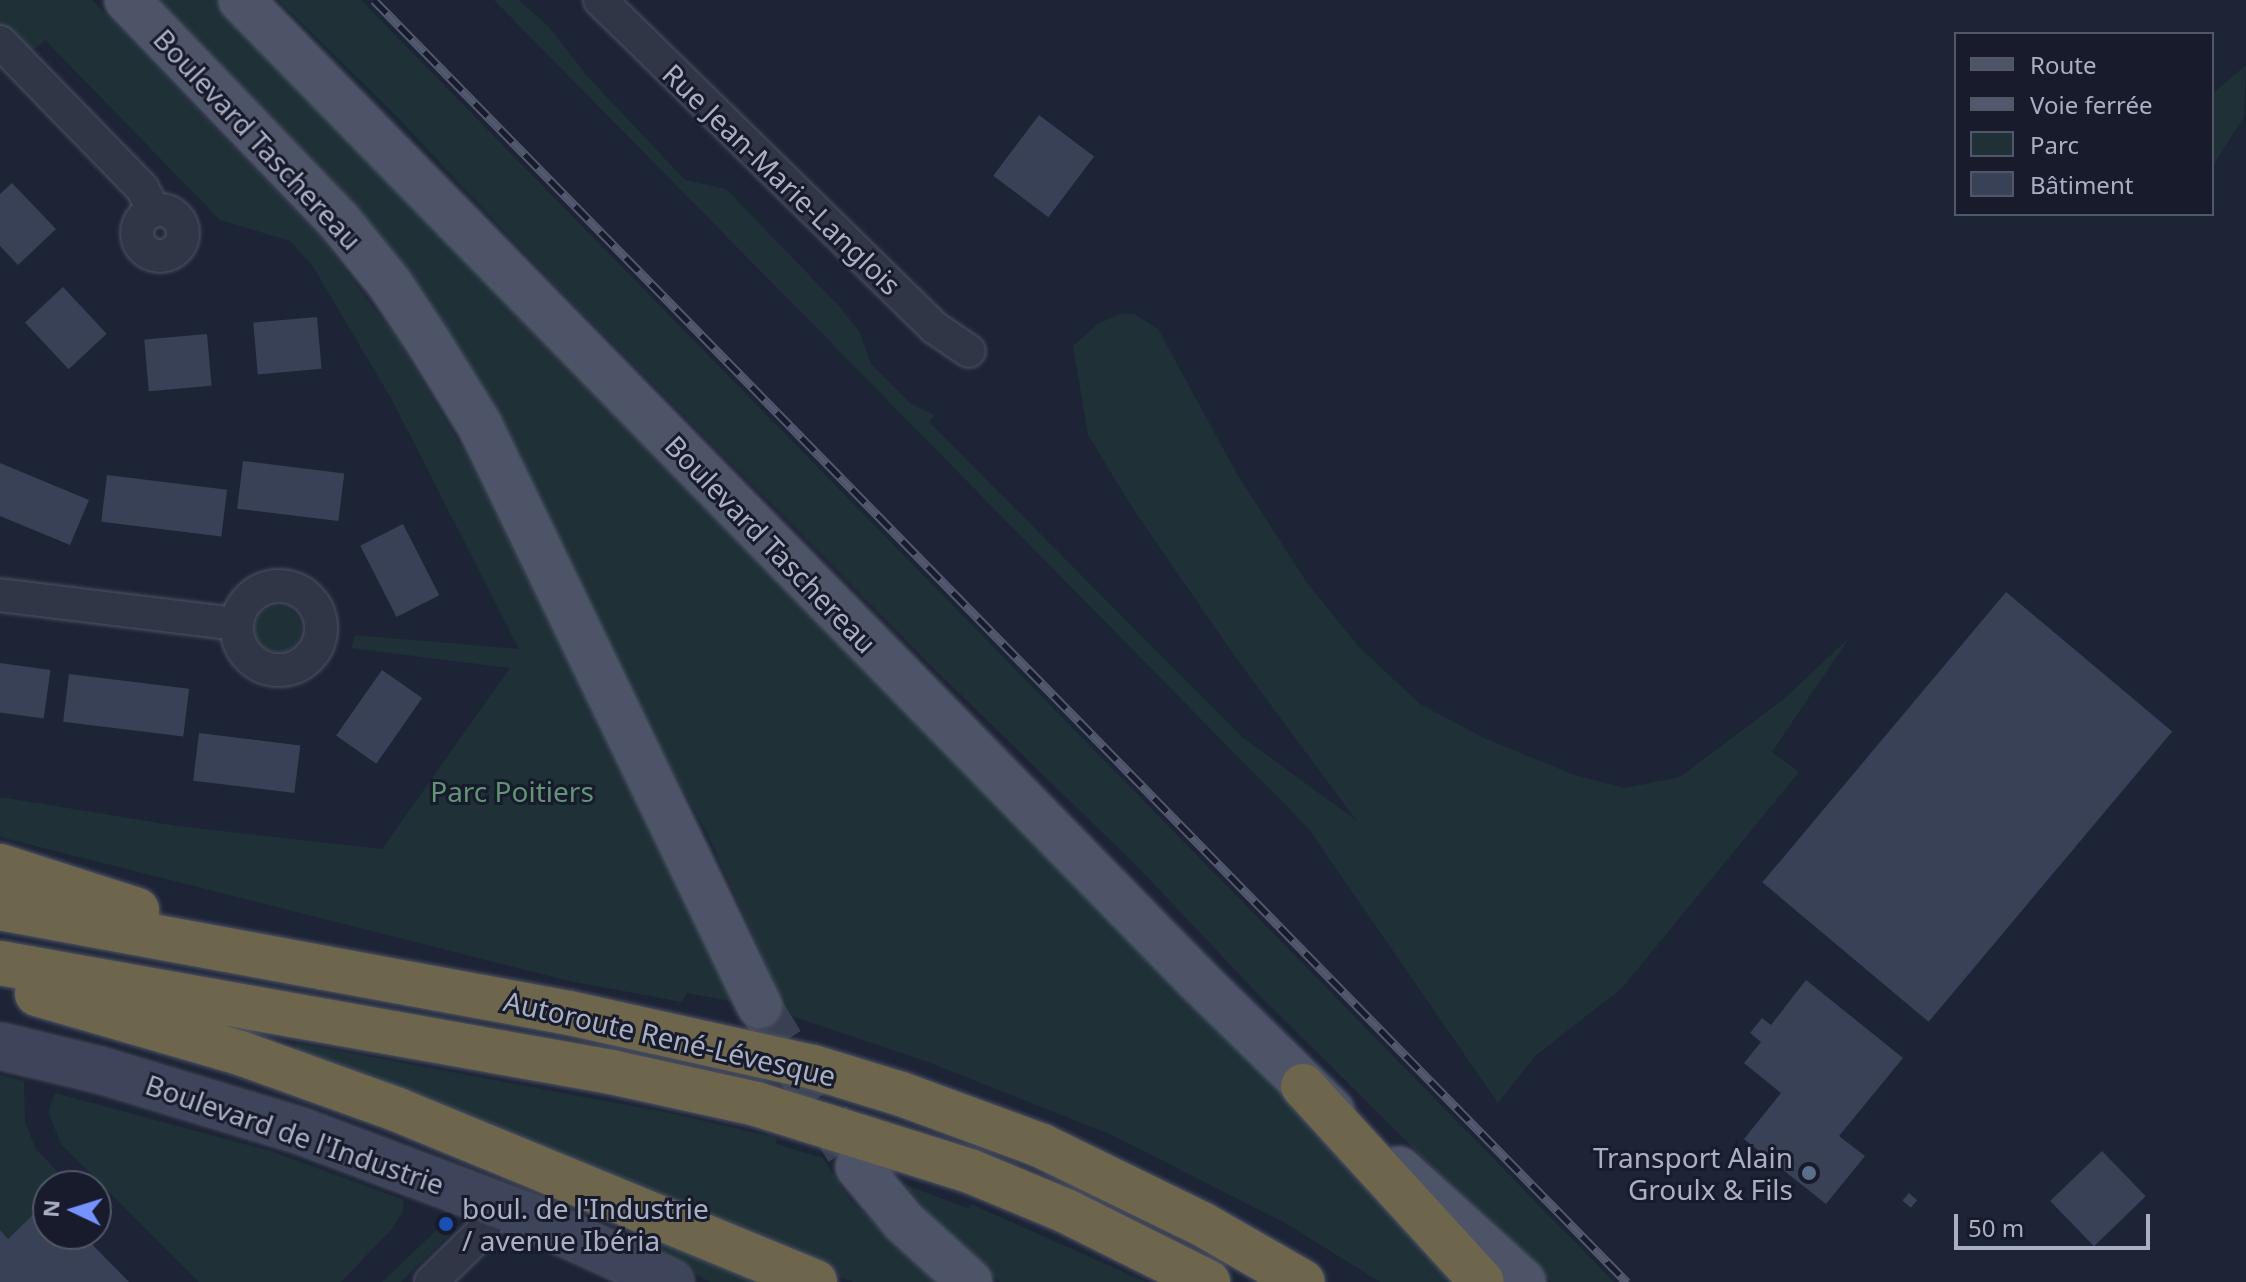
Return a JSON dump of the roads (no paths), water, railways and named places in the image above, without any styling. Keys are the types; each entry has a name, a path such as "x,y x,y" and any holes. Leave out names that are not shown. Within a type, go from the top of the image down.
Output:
{"highway":[{"path":"0,866 296,961"},
{"name":"Autoroute René-Lévesque","path":"0,908 691,1037 813,1067 901,1094 1093,1169 1202,1224 1303,1282"},
{"name":"Autoroute René-Lévesque","path":"0,963 611,1072 756,1104 970,1171 1066,1211 1208,1282"},
{"path":"0,983 240,1053 398,1110 815,1282"},
{"path":"1303,1086 1482,1282"}],"main road":[{"name":"Boulevard Taschereau","path":"127,0 339,221 390,284 429,343 480,426 759,1005"},
{"name":"Boulevard Taschereau","path":"241,0 1303,1086 1467,1227 1523,1282"},
{"path":"858,1167 904,1222 970,1282"}],"street":[{"name":"Rue Jean-Marie-Langlois","path":"600,0 935,328 969,351"},
{"path":"0,42 142,188 154,211"},
{"path":"0,595 237,624"},
{"name":"Boulevard de l'Industrie","path":"0,1046 100,1070 253,1115 497,1204 598,1246 671,1282"},
{"path":"431,1282 481,1233 497,1204"}],"tunnel":[{"path":"759,1005 847,1150"}],"railway":[{"path":"374,0 1627,1282"}],"place":[{"name":"Transport Alain Groulx & Fils","path":"1809,1173"},
{"name":"boul. de l'Industrie / avenue Ibéria","path":"446,1224"}],"park label":[{"name":"Parc Poitiers","path":"512,791"}]}
